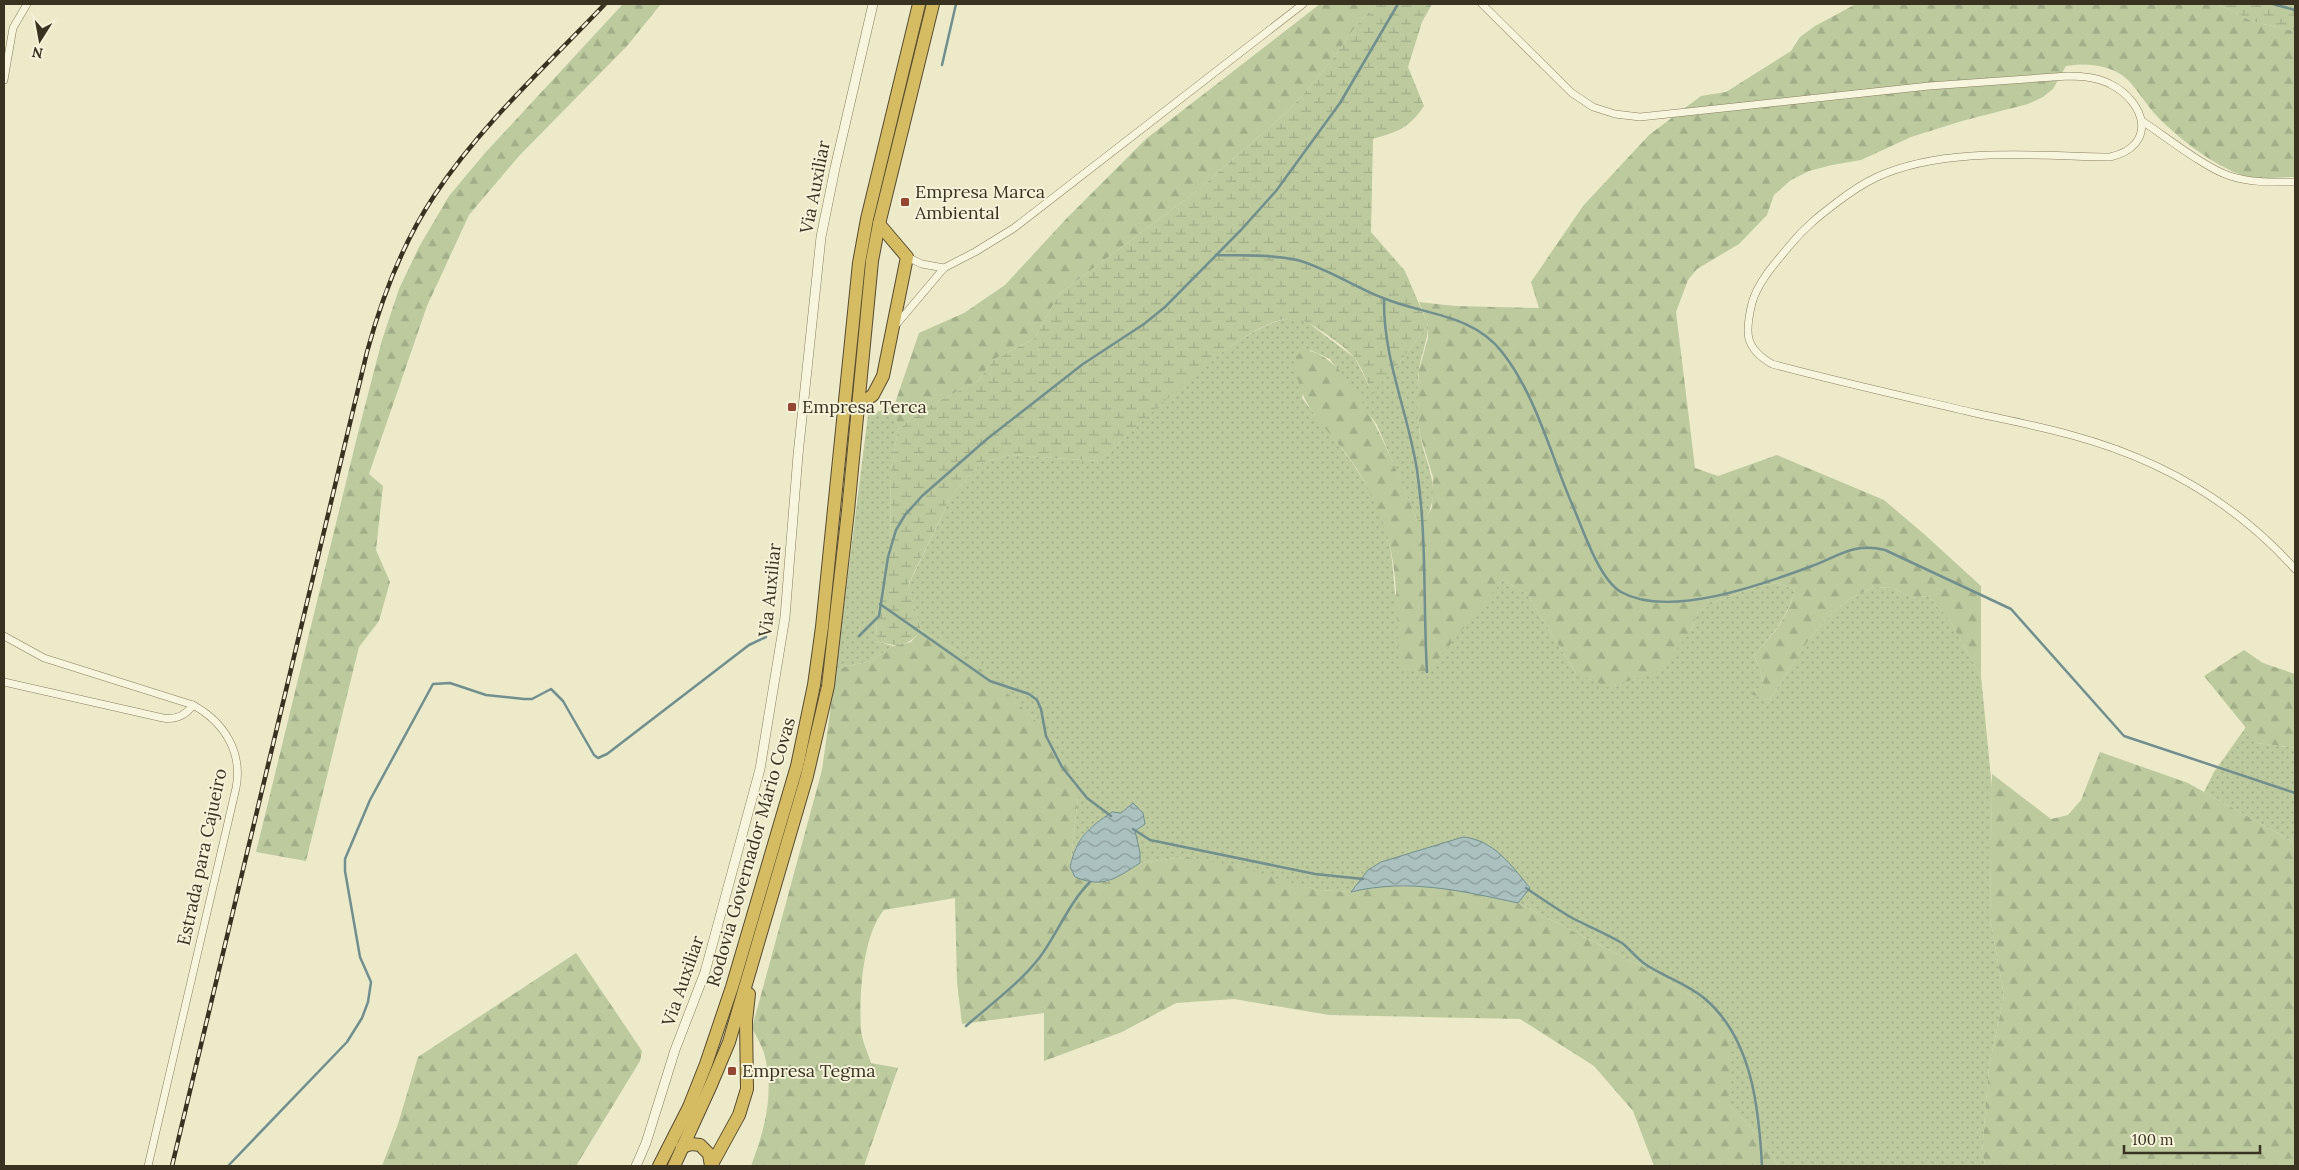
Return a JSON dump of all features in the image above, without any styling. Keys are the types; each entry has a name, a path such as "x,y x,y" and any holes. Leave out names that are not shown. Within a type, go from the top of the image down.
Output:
{"highway":[{"name":"Rodovia Governador Mário Covas","path":"659,1166 689,1106 714,1041 797,766 814,685 822,627 859,263 867,219 919,4"},
{"name":"Rodovia Governador Mário Covas","path":"674,1166 712,1085 756,956 807,776 828,686 872,261 879,224 932,4"},
{"path":"858,406 873,395 883,376 907,257 879,224"},
{"path":"682,1147 692,1144 700,1145 709,1154 712,1166 739,1115 746,1096 748,1078 746,1021 756,956"}],"street":[{"path":"4,80 13,28 27,4"},
{"name":"Via Auxiliar","path":"636,1166 646,1143 676,1050 705,972 760,769 786,617 799,445 821,237 873,4"},
{"path":"894,328 944,268 1014,228 1303,4"},
{"path":"1482,4 1572,93 1592,106 1615,114 1640,117 1929,86 2068,76 2087,76 2109,84 2126,95 2136,106 2142,121 2140,137 2134,146 2124,153 2110,156 1968,156 1904,168 1859,186 1806,225 1763,280 1753,299 1748,318 1747,331 1750,346 1755,353 1772,364 1820,377 2071,435 2130,454 2180,478 2224,504 2258,530 2295,569"},
{"path":"2142,121 2215,169 2229,176 2261,181 2295,182"},
{"path":"907,257 922,264 944,268"},
{"name":"Estrada para Cajueiro","path":"4,636 31,652 59,663 194,705 211,716 229,738 236,756 238,780 148,1166"},
{"path":"4,682 163,718 172,719 182,715 194,705"}],"green space":[{"path":"623,4 661,4 627,46 519,156 469,215 427,306 369,474 383,486 376,550 390,582 379,621 359,647 306,861 256,852 358,433 382,340 399,289 419,247 449,196 485,153"},
{"path":"1320,4 1377,4 1356,26 1323,72 1289,110 1198,190 1059,294 1035,338 993,360 978,381 919,411 898,430 894,406 919,333 964,313 1005,285 1066,219 1147,138"},
{"path":"1377,4 1432,4 1422,22 1408,67 1424,106 1413,120 1402,128 1373,139 1371,232 1405,271 1428,325 1398,365 1372,393 1355,358 1326,334 1299,319 1293,318 1271,323 1220,354 1192,376 1100,461 1010,455 981,463 952,495 908,585 921,630 906,643 896,645 876,641 877,616 890,548 891,469 898,430 919,411 978,381 993,360 1035,338 1059,294 1198,190 1289,110 1323,72 1356,26"},
{"path":"1856,4 2217,4 2254,22 2295,31 2295,177 2257,178 2233,172 2196,150 2173,131 2154,113 2124,76 2109,68 2100,66 2083,64 2066,66 2053,89 2043,97 2028,104 1962,121 1911,137 1861,160 1809,171 1791,180 1774,195 1767,215 1739,244 1697,269 1688,280 1676,312 1695,468 1718,476 1777,455 1884,500 1981,586 1981,676 1949,619 1928,596 1912,598 1893,588 1874,587 1848,600 1827,618 1810,638 1769,700 1751,694 1763,684 1761,672 1754,655 1784,617 1795,589 1776,583 1721,599 1698,611 1691,631 1659,672 1608,687 1576,673 1526,593 1503,580 1427,673 1399,667 1395,574 1383,523 1361,476 1307,402 1297,374 1296,357 1302,351 1321,355 1339,370 1356,392 1372,419 1417,520 1425,520 1432,507 1433,477 1420,435 1417,406 1419,370 1428,338 1428,325 1419,302 1455,306 1539,308 1531,282 1583,206 1649,135 1701,96 1726,92 1791,51 1800,37 1815,26"},
{"path":"2217,4 2295,4 2295,31 2254,22"},
{"path":"1295,317 1306,321 1355,358 1372,392 1398,365 1428,325 1418,376 1420,435 1433,487 1433,498 1425,520 1417,520 1377,425 1330,359 1310,350 1302,398 1338,443 1370,491 1385,526 1392,560 1395,594 1467,622 1503,580 1526,593 1576,673 1691,631 1698,611 1721,599 1776,583 1795,589 1784,617 1754,655 1761,672 1763,685 1752,693 1769,700 1810,638 1827,618 1848,600 1874,587 1893,588 1912,598 1928,596 1949,619 1981,676 1992,788 1990,917 2004,996 1989,1066 1982,1153 1986,1166 1778,1166 1763,1140 1729,1105 1729,1023 1670,981 1518,903 1530,887 1463,837 1381,862 1368,870 1351,892 1319,890 1183,857 1140,863 1138,842 1130,824 1121,813 1112,812 1095,823 1084,834 1076,848 1070,867 1078,797 1035,720 964,654 921,630 908,586 952,495 981,463 1010,455 1100,461 1166,399 1218,355 1245,337 1271,324"},
{"path":"894,406 898,430 891,469 890,548 877,616 876,641 893,646 870,661 836,669 868,415"},
{"path":"921,630 964,654 1008,694 1035,720 1071,767 1078,797 1070,867 1107,882 1140,863 1183,857 1247,868 1284,881 1319,890 1351,892 1375,886 1442,887 1518,903 1670,981 1729,1023 1729,1105 1763,1140 1778,1166 1654,1166 1633,1111 1594,1066 1520,1019 1329,1015 1234,999 1176,1003 1122,1032 1044,1061 1044,1013 962,1024 957,982 955,898 884,910 871,935 862,984 862,1034 871,1063 898,1068 864,1166 751,1166 767,1110 769,1082 764,1053 752,1028 822,770 836,669 870,661 893,646 911,642"},
{"path":"2244,650 2263,663 2295,674 2295,748 2258,743 2204,676"},
{"path":"2246,727 2258,743 2295,748 2295,843 2204,792 2214,772"},
{"path":"2100,752 2188,783 2295,843 2295,1166 1986,1166 1982,1153 1989,1066 2004,996 1990,917 1992,774 2051,819 2068,815 2081,800"},
{"path":"576,953 642,1051 640,1061 576,1166 382,1166 398,1124 418,1057"}],"water":[{"path":"1133,803 1143,813 1145,824 1135,831 1140,852 1140,863 1117,877 1102,882 1075,877 1070,867 1076,848 1084,835 1112,812 1121,813"},
{"path":"1463,837 1474,839 1493,848 1516,871 1530,888 1518,903 1476,894 1414,886 1372,888 1351,892 1368,870 1381,862"}],"waterway":[{"path":"942,65 956,4"},
{"path":"859,636 879,616 888,557 896,530 905,515 922,496 987,439 1083,364 1144,324 1165,307 1241,230 1276,191 1340,103 1398,4"},
{"path":"2273,4 2295,10"},
{"path":"1216,255 1267,256 1308,263 1383,298 1462,323 1490,339 1502,352 1525,388 1588,543 1606,577 1621,592 1641,599 1664,602 1716,596 1769,581 1847,551 1864,548 1885,550 2011,609 2124,736 2295,793"},
{"path":"1384,299 1387,343 1413,448 1420,495 1424,546 1427,672"},
{"path":"880,604 990,681 1029,694 1037,700 1041,709 1046,736 1062,767 1087,798 1111,816"},
{"path":"228,1166 347,1042 362,1018 368,1002 371,982 360,957 345,871 345,859 370,800 433,684 450,683 486,695 524,699 532,699 551,689 563,701 594,755 598,758 607,754 749,645 766,637"},
{"path":"1133,829 1150,840 1315,874 1363,879"},
{"path":"966,1026 1032,967 1046,948 1075,900 1090,882"},
{"path":"1526,888 1574,919 1622,943 1645,964 1704,998 1720,1014 1733,1033 1743,1053 1750,1075 1755,1098 1762,1166"}],"railway":[{"path":"172,1166 367,352 386,291 412,233 452,170 493,120 605,4"}],"place":[{"name":"Empresa Marca Ambiental","path":"905,202"},
{"name":"Empresa Terca","path":"792,407"},
{"name":"Empresa Tegma","path":"732,1071"}]}
